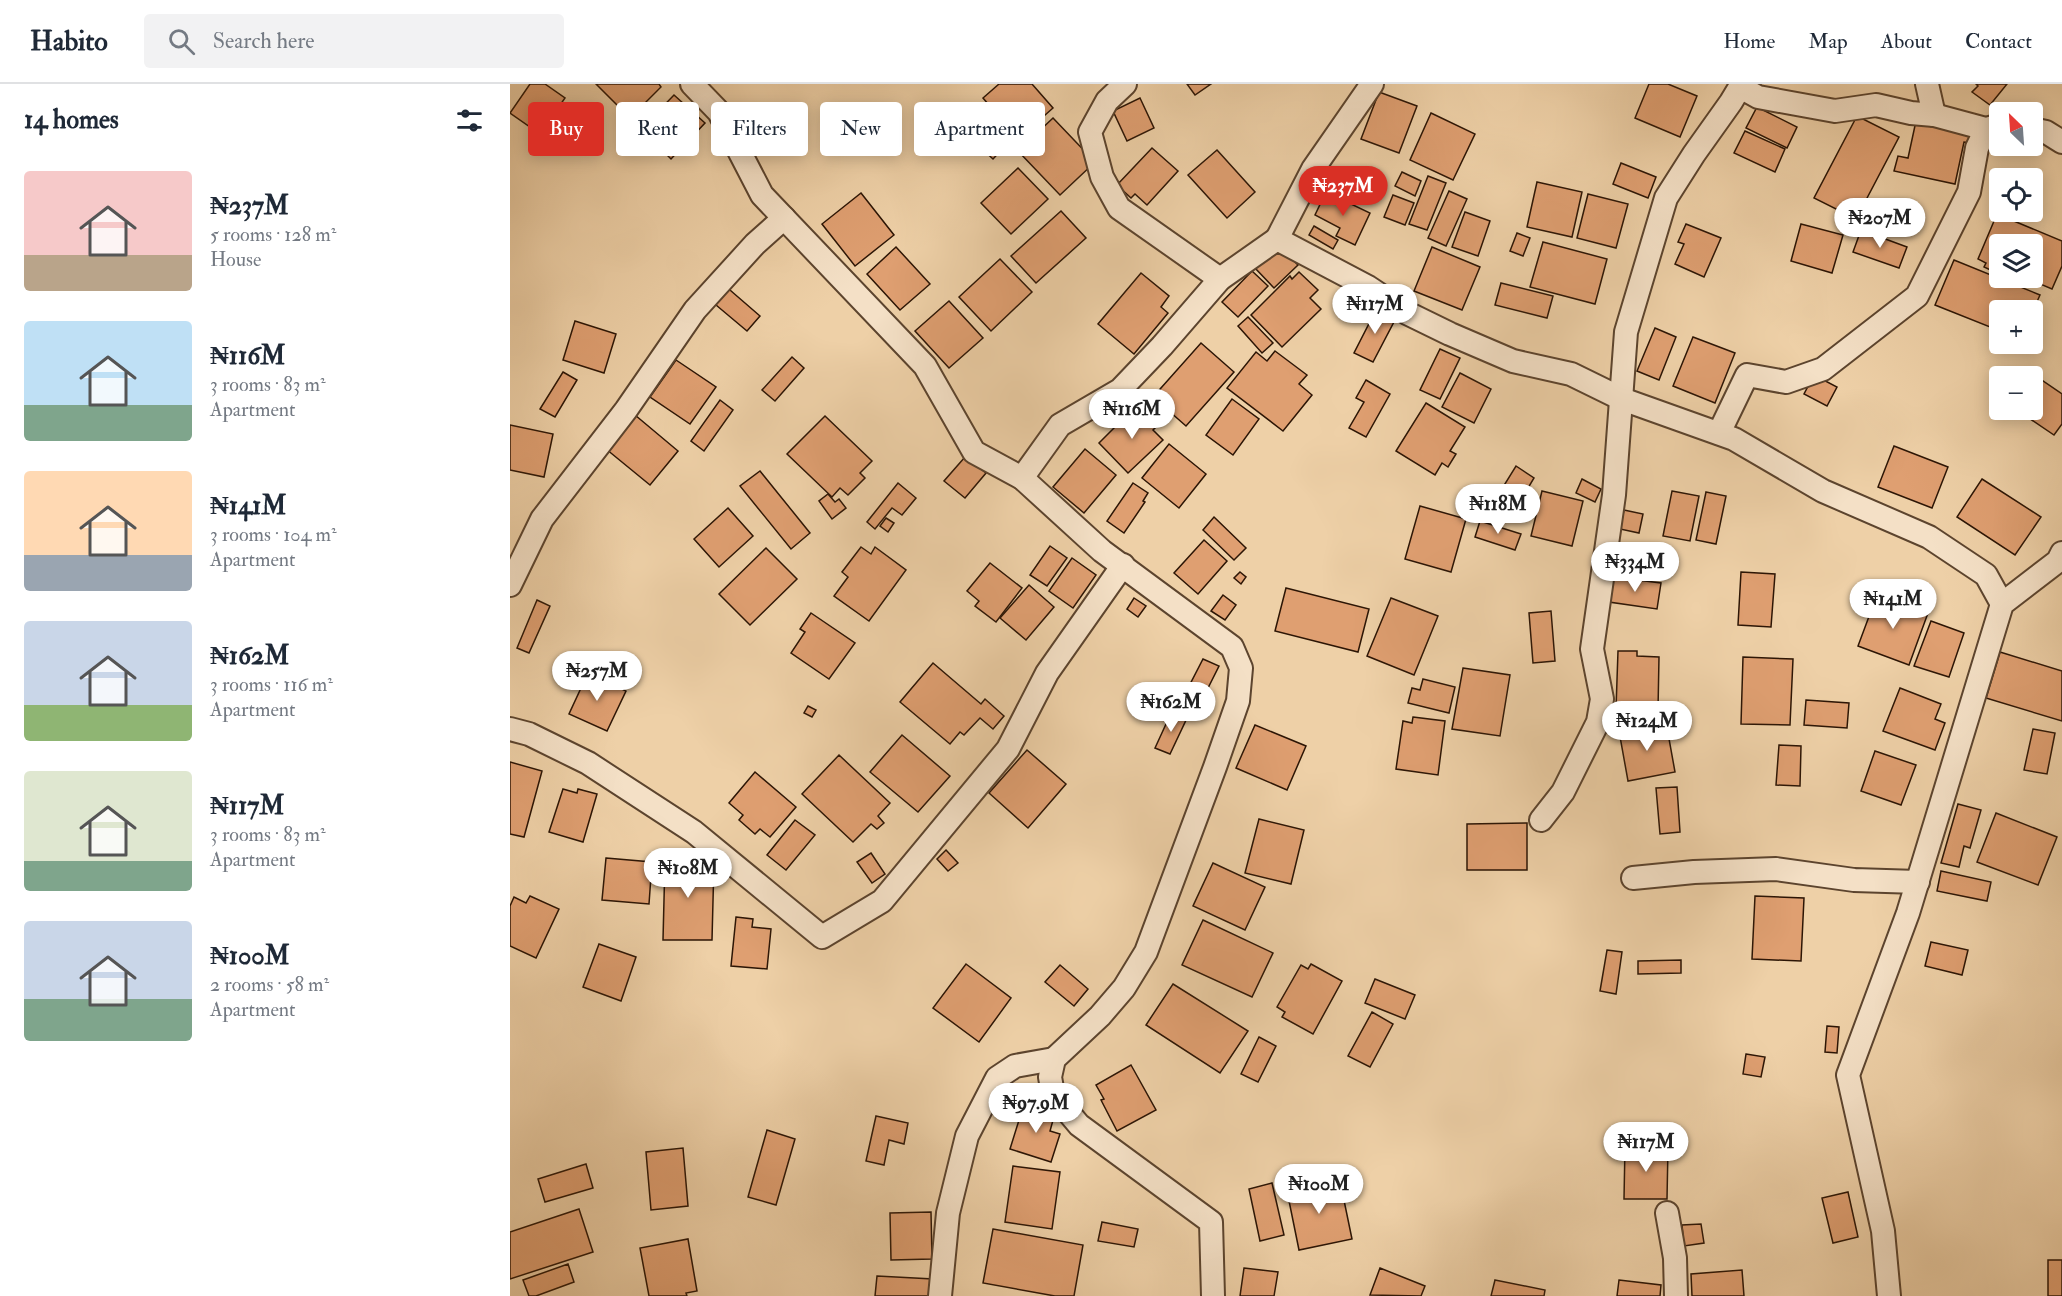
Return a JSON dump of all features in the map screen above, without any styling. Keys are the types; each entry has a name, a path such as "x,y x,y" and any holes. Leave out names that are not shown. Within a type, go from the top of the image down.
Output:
{"street":[{"path":"692,84 719,112 762,195 925,366 974,452 1022,477 1102,551 1232,647 1241,668 1238,701 1146,952 1124,988 1100,1016 1054,1059 1015,1066 997,1078 966,1136 948,1213 940,1296"},
{"path":"1125,84 1107,101 1090,132 1102,177 1119,208 1220,279"},
{"path":"1022,477 1060,425 1120,390 1220,279 1277,239 1313,169 1372,84"},
{"path":"1927,84 1934,115"},
{"path":"1541,820 1563,792 1598,722 1602,699 1592,649 1614,495 1626,332 1666,198 1694,154 1741,85 1758,97 1835,111 1876,105 1989,126"},
{"path":"2043,131 2062,142"},
{"path":"1719,433 1747,375 1786,382 1823,369 1917,296 1969,192 1977,148 1989,132"},
{"path":"510,585 542,519 626,410 695,310 755,244 784,218"},
{"path":"1277,239 1450,334 1513,361 1571,374 1622,399 1734,439 1823,491 1929,537 1986,575 2002,604"},
{"path":"1889,1296 1883,1231 1848,1075 1908,913 2002,604 2058,561 2062,553"},
{"path":"510,729 529,734 588,764 694,832 822,937 882,901 1008,749 1047,673 1123,565"},
{"path":"1634,878 1694,872 1776,869 1854,880 1918,882"},
{"path":"1054,1059 1050,1077 1053,1094 1079,1125 1211,1222 1213,1296"},
{"path":"1667,1213 1675,1258 1676,1296"}],"building":[{"path":"530,84 545,84 565,98 562,102 528,102 528,126 510,113"},
{"path":"596,84 659,84 661,87 646,102 616,102 616,104"},
{"path":"999,84 1032,84 1053,108 1045,115 1045,102 986,102 983,98"},
{"path":"1187,84 1211,84 1195,95"},
{"path":"1649,84 1668,84 1697,96 1680,137 1635,118"},
{"path":"1976,84 2007,84 1989,104 1972,92 1978,86"},
{"path":"1379,92 1417,106 1399,153 1361,139"},
{"path":"674,95 682,102 667,102"},
{"path":"1140,98 1154,128 1127,141 1113,111"},
{"path":"1757,107 1797,127 1787,148 1746,128"},
{"path":"1431,113 1475,134 1453,180 1410,160"},
{"path":"1857,116 1899,137 1856,219 1814,198"},
{"path":"699,118 705,123 699,129"},
{"path":"1053,118 1095,162 1060,195 1023,156 1045,156 1045,126"},
{"path":"1916,121 1974,133 1972,143 1964,142 1955,184 1894,171 1898,156 1908,158"},
{"path":"1745,131 1785,149 1775,172 1734,153"},
{"path":"1152,148 1178,171 1147,205 1135,194 1131,198 1117,185"},
{"path":"1217,150 1255,192 1227,218 1188,175"},
{"path":"1621,163 1656,177 1648,198 1613,184"},
{"path":"1018,168 1048,199 1011,234 981,203"},
{"path":"1402,172 1421,181 1415,196 1395,186"},
{"path":"1428,176 1446,183 1427,230 1409,224"},
{"path":"1537,182 1582,192 1572,237 1527,227"},
{"path":"1449,191 1467,199 1446,246 1428,238"},
{"path":"1326,192 1370,213 1355,245 1336,236 1340,228 1315,215"},
{"path":"861,193 894,235 855,266 822,224"},
{"path":"1588,194 1628,204 1616,248 1577,238"},
{"path":"1393,195 1414,203 1405,225 1384,217"},
{"path":"1061,211 1086,238 1036,283 1011,256"},
{"path":"1465,212 1490,221 1478,256 1452,247"},
{"path":"1994,222 2016,222 2062,241 2062,266 2052,289 2043,285 2043,234 1989,234 1989,269 1984,267 1986,263 1978,259"},
{"path":"1686,224 1721,238 1704,277 1675,264 1684,244 1678,242"},
{"path":"1801,224 1843,235 1832,273 1791,261"},
{"path":"1314,226 1338,240 1333,249 1309,235"},
{"path":"1861,230 1907,247 1899,268 1853,252"},
{"path":"1517,233 1530,238 1523,256 1510,251"},
{"path":"1543,242 1607,259 1595,304 1530,287"},
{"path":"1278,245 1298,265 1274,288 1255,268"},
{"path":"896,247 930,284 900,310 867,274"},
{"path":"1432,247 1480,267 1462,310 1414,291"},
{"path":"1000,259 1032,292 991,331 959,297"},
{"path":"1954,260 1989,274 1989,288 2023,288 2040,295 2038,300 1989,300 1989,327 1935,305"},
{"path":"1252,271 1268,286 1238,317 1222,302"},
{"path":"1299,272 1318,290 1310,298 1321,309 1282,347 1251,315 1290,276 1292,279"},
{"path":"1141,273 1169,296 1161,307 1168,313 1134,354 1098,324"},
{"path":"1501,283 1553,296 1547,318 1495,305"},
{"path":"723,284 760,316 747,331 710,300"},
{"path":"949,301 983,338 949,368 915,331"},
{"path":"1377,308 1396,318 1373,362 1354,353"},
{"path":"1248,317 1273,343 1262,353 1238,326"},
{"path":"575,321 616,334 604,373 563,360"},
{"path":"1655,328 1676,337 1659,380 1637,371"},
{"path":"1693,337 1735,353 1715,403 1673,386"},
{"path":"1201,343 1234,372 1186,426 1153,397"},
{"path":"1440,349 1460,358 1440,399 1420,390"},
{"path":"1275,351 1307,375 1299,384 1312,395 1283,431 1227,388 1256,352 1267,361"},
{"path":"792,357 804,368 775,401 762,390"},
{"path":"676,360 716,387 690,424 650,397"},
{"path":"563,372 577,380 555,417 540,409"},
{"path":"1460,373 1491,389 1474,423 1442,407"},
{"path":"1814,375 1837,387 1827,406 1804,394"},
{"path":"1366,380 1390,394 1366,437 1349,428 1364,402 1356,398"},
{"path":"2043,381 2062,394 2062,424 2054,435 2032,420 2043,420"},
{"path":"1232,399 1259,419 1233,455 1206,435"},
{"path":"720,400 733,410 704,451 691,441"},
{"path":"1426,403 1465,427 1450,451 1456,454 1448,467 1442,463 1435,475 1396,451"},
{"path":"1133,409 1142,419 1147,414 1158,425 1153,430 1163,440 1128,473 1099,443"},
{"path":"635,415 678,451 650,485 606,449"},
{"path":"825,416 872,461 860,473 865,478 848,495 840,488 832,497 787,454"},
{"path":"510,425 553,434 544,477 510,470"},
{"path":"1169,444 1206,474 1179,508 1142,478"},
{"path":"1894,446 1948,467 1932,508 1878,487"},
{"path":"1085,449 1116,475 1084,513 1053,487"},
{"path":"965,457 986,473 965,498 944,481"},
{"path":"1516,466 1534,478 1509,520 1490,508"},
{"path":"760,471 810,533 791,549 740,486"},
{"path":"1582,479 1601,489 1595,502 1576,493"},
{"path":"1982,479 2041,517 2015,555 1957,517"},
{"path":"898,483 916,498 902,515 892,508 875,529 867,522"},
{"path":"1133,483 1148,493 1143,501 1145,502 1124,533 1107,521"},
{"path":"1542,491 1583,501 1572,546 1531,536"},
{"path":"1672,491 1699,496 1690,541 1663,536"},
{"path":"1706,492 1726,496 1716,544 1696,540"},
{"path":"828,494 835,502 839,499 846,508 832,519 819,501"},
{"path":"1420,506 1466,519 1451,572 1405,559"},
{"path":"728,508 753,536 719,567 694,539"},
{"path":"1624,510 1643,514 1639,533 1620,529"},
{"path":"1214,517 1246,548 1234,560 1203,530"},
{"path":"886,518 894,523 888,532 880,526"},
{"path":"1480,521 1521,534 1515,550 1475,537"},
{"path":"1204,540 1227,561 1198,594 1174,573"},
{"path":"1050,546 1067,558 1047,586 1030,575"},
{"path":"861,547 871,554 875,547 906,570 869,621 834,596 848,577 842,572"},
{"path":"766,548 797,579 750,625 719,594"},
{"path":"1072,558 1096,575 1073,608 1049,591"},
{"path":"990,563 1022,588 996,622 975,606 979,601 967,591"},
{"path":"1240,572 1246,577 1241,584 1234,578"},
{"path":"1741,572 1775,574 1771,627 1738,625"},
{"path":"1613,577 1661,583 1657,609 1609,602"},
{"path":"1029,585 1054,607 1026,640 1000,618"},
{"path":"1286,588 1369,609 1358,652 1275,631"},
{"path":"1223,595 1236,605 1225,620 1211,611"},
{"path":"1877,595 1928,613 1909,665 1858,646"},
{"path":"1134,598 1146,606 1138,617 1127,609"},
{"path":"1391,598 1438,616 1414,675 1367,656"},
{"path":"537,600 550,606 529,653 517,648"},
{"path":"1551,611 1555,661 1533,663 1529,613"},
{"path":"811,613 855,643 829,679 791,653 805,632 800,629"},
{"path":"1931,621 1964,633 1949,677 1914,666"},
{"path":"1618,651 1637,651 1637,656 1659,657 1658,710 1616,709"},
{"path":"2000,652 2062,671 2062,721 1986,698"},
{"path":"1743,657 1793,659 1790,725 1741,724"},
{"path":"1203,659 1219,666 1201,702 1185,694"},
{"path":"933,663 981,704 985,699 1004,716 993,729 980,718 964,735 960,732 950,744 900,702"},
{"path":"1463,668 1510,675 1500,736 1452,729"},
{"path":"588,673 626,691 607,731 569,714"},
{"path":"1423,679 1455,687 1449,713 1408,703 1412,688 1420,690"},
{"path":"1900,688 1941,704 1935,719 1945,723 1935,750 1883,731"},
{"path":"1806,700 1849,703 1847,728 1804,725"},
{"path":"808,706 816,710 812,717 804,713"},
{"path":"1172,711 1187,718 1170,754 1155,748"},
{"path":"1413,717 1445,721 1438,775 1396,769 1403,721 1412,723"},
{"path":"1666,722 1675,772 1628,781 1619,731"},
{"path":"1255,725 1306,746 1287,790 1236,768"},
{"path":"2033,729 2055,733 2047,774 2024,770"},
{"path":"902,735 950,776 918,812 870,772"},
{"path":"1779,745 1801,746 1800,786 1776,785"},
{"path":"1027,750 1066,784 1028,828 989,793"},
{"path":"1875,751 1916,765 1901,805 1861,791"},
{"path":"839,755 890,803 878,816 884,823 877,829 871,824 853,842 802,794"},
{"path":"510,762 542,771 524,837 510,834"},
{"path":"755,772 796,807 770,837 760,829 755,834 739,820 743,815 729,803"},
{"path":"1677,787 1680,832 1660,834 1656,788"},
{"path":"563,789 577,793 578,789 597,794 583,842 549,832"},
{"path":"1958,804 1981,810 1970,848 1964,846 1959,867 1941,863"},
{"path":"1996,813 2057,837 2038,885 1977,862"},
{"path":"1259,819 1304,830 1291,884 1245,873"},
{"path":"795,820 815,835 786,870 767,855"},
{"path":"1527,823 1527,870 1467,870 1467,824"},
{"path":"946,850 958,863 948,871 937,859"},
{"path":"679,852 700,853 700,862 714,862 712,940 663,940 665,860 678,860"},
{"path":"871,853 885,874 872,883 857,862"},
{"path":"606,858 652,862 649,904 602,900"},
{"path":"1213,863 1265,887 1245,930 1193,906"},
{"path":"1941,871 1991,882 1987,901 1937,891"},
{"path":"530,896 559,909 536,958 510,946 510,906 514,897 526,903"},
{"path":"1755,896 1804,898 1801,961 1752,959"},
{"path":"736,917 753,919 752,927 771,929 767,969 731,966"},
{"path":"1203,920 1273,953 1252,997 1182,965"},
{"path":"1931,942 1968,950 1962,975 1925,966"},
{"path":"599,944 636,957 621,1001 583,987"},
{"path":"1607,950 1622,952 1616,994 1600,991"},
{"path":"1681,960 1681,973 1638,974 1638,961"},
{"path":"966,964 1011,998 979,1042 933,1008"},
{"path":"1311,964 1342,981 1313,1034 1282,1017 1285,1012 1277,1007 1301,965 1308,969"},
{"path":"1060,965 1088,989 1074,1006 1045,982"},
{"path":"1375,979 1415,995 1405,1019 1365,1003"},
{"path":"1173,984 1248,1031 1220,1073 1146,1025"},
{"path":"1372,1012 1393,1024 1370,1067 1348,1056"},
{"path":"1827,1026 1839,1027 1837,1053 1825,1052"},
{"path":"1259,1037 1276,1046 1258,1082 1241,1074"},
{"path":"1746,1054 1765,1057 1761,1077 1743,1074"},
{"path":"1131,1065 1156,1110 1117,1131 1096,1085"},
{"path":"1024,1104 1055,1113 1050,1131 1060,1134 1051,1162 1010,1149"},
{"path":"876,1116 908,1123 904,1144 889,1140 884,1165 866,1161"},
{"path":"767,1130 795,1139 776,1205 748,1197"},
{"path":"1625,1146 1668,1147 1667,1199 1624,1199"},
{"path":"683,1148 688,1206 651,1210 646,1152"},
{"path":"586,1164 593,1188 545,1202 538,1179"},
{"path":"1013,1166 1060,1172 1052,1229 1005,1222"},
{"path":"1319,1181 1320,1185 1340,1181 1352,1239 1299,1250 1287,1191 1299,1188 1299,1185"},
{"path":"1272,1183 1284,1235 1260,1241 1249,1189"},
{"path":"1848,1192 1858,1237 1833,1243 1822,1198"},
{"path":"579,1209 593,1252 510,1279 510,1232"},
{"path":"931,1212 932,1259 891,1260 890,1213"},
{"path":"1102,1222 1138,1229 1134,1247 1098,1241"},
{"path":"1701,1224 1704,1243 1684,1246 1682,1225"},
{"path":"993,1229 1083,1245 1074,1296 1055,1296 983,1283"},
{"path":"688,1239 697,1291 686,1293 687,1296 649,1296 640,1248"},
{"path":"2048,1260 2062,1260 2062,1296 2048,1296"},
{"path":"568,1264 574,1282 536,1296 529,1296 523,1280"},
{"path":"1244,1268 1278,1272 1274,1296 1240,1296"},
{"path":"1380,1268 1425,1286 1421,1296 1370,1295"},
{"path":"1742,1270 1744,1296 1692,1296 1691,1274"},
{"path":"877,1276 933,1279 932,1296 875,1296"},
{"path":"1495,1280 1545,1290 1544,1296 1491,1296"},
{"path":"1619,1280 1661,1285 1660,1296 1617,1296"}]}
